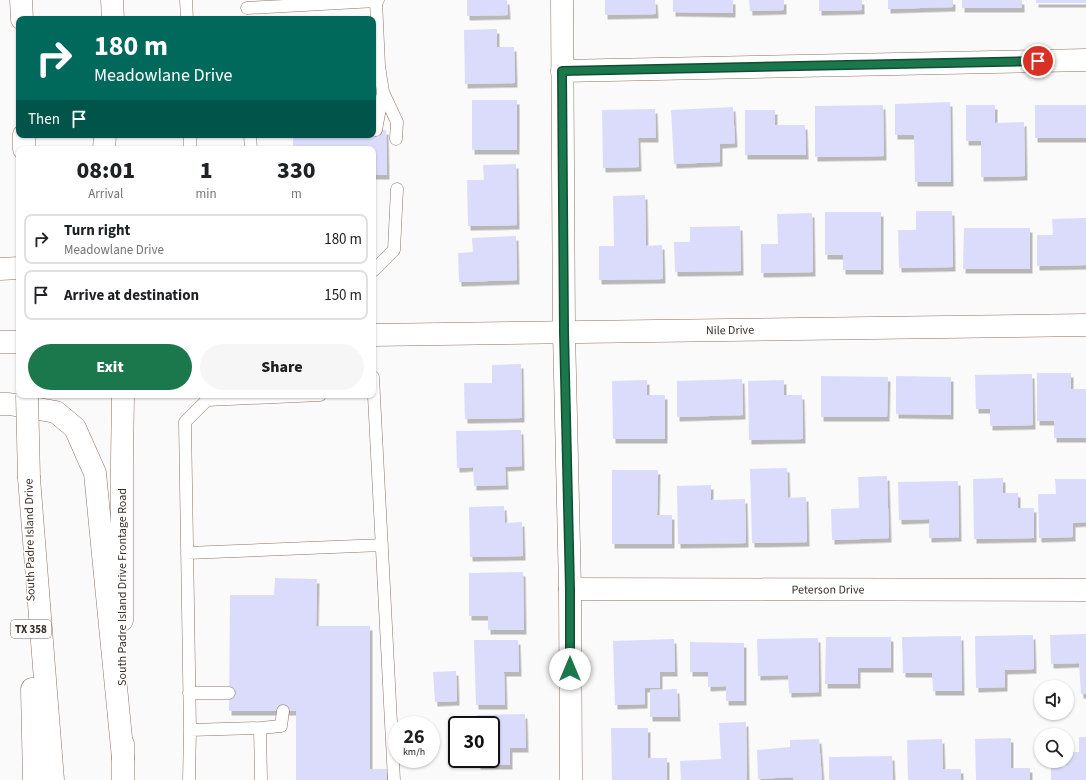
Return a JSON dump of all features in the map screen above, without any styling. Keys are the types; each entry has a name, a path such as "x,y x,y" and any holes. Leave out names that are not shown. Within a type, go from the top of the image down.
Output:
{"main road":[{"path":"21,0 22,16"},
{"path":"112,0 113,16"},
{"path":"562,0 564,332 570,589 571,780"},
{"path":"562,71 1086,60"},
{"path":"0,269 16,268"},
{"name":"Nile Drive","path":"376,335 1086,325"},
{"path":"0,342 16,342"},
{"name":"South Padre Island Drive","path":"27,398 34,780"},
{"name":"South Padre Island Drive Frontage Road","path":"123,398 123,780"},
{"path":"0,404 9,404 56,412 75,428 95,474 123,758"},
{"path":"29,478 53,780"},
{"name":"Peterson Drive","path":"570,589 1086,590"}],"lane":[{"path":"186,0 187,16"},
{"path":"247,9 377,1 376,66 384,92 397,122 396,139"},
{"path":"376,130 384,92"},
{"path":"376,268 394,250 397,189"},
{"path":"189,780 190,730 185,422 207,400 252,398"},
{"path":"373,398 394,780"},
{"path":"187,553 382,545"},
{"path":"189,693 229,693"},
{"path":"190,730 281,726 283,711"},
{"path":"260,728 261,780"}],"building":[{"path":"467,0 507,0 508,15 467,16"},
{"path":"605,0 655,0 656,14 605,15"},
{"path":"673,0 733,0 733,13 673,12"},
{"path":"749,0 784,0 784,10 750,11"},
{"path":"819,0 862,0 862,10 819,11"},
{"path":"888,0 953,0 953,7 888,9"},
{"path":"962,0 1022,0 1022,8 962,8"},
{"path":"1036,0 1086,0 1086,3 1036,3"},
{"path":"497,29 497,47 514,47 515,83 465,84 464,30"},
{"path":"472,100 517,100 517,150 472,150"},
{"path":"950,102 951,182 915,182 914,135 895,135 895,104"},
{"path":"883,105 884,156 815,157 815,106"},
{"path":"966,105 995,105 995,123 1024,122 1025,176 981,177 981,141 966,141"},
{"path":"1035,105 1086,105 1086,138 1035,138"},
{"path":"733,107 735,143 720,144 720,162 674,164 671,110"},
{"path":"655,109 656,138 638,138 639,167 603,168 602,110"},
{"path":"745,110 775,110 775,125 805,125 806,155 745,155"},
{"path":"376,130 386,130 387,175 376,175 376,146 293,146 293,138 376,138"},
{"path":"516,164 517,225 468,226 467,180 484,180 483,165"},
{"path":"645,195 646,246 662,245 663,279 599,280 599,246 614,246 613,196"},
{"path":"916,211 952,211 953,267 899,268 898,230 916,230"},
{"path":"825,212 881,212 881,270 843,270 843,255 825,255"},
{"path":"812,213 813,272 761,273 761,244 778,244 777,214"},
{"path":"1086,218 1086,265 1037,266 1037,235 1053,235 1052,219"},
{"path":"740,226 741,271 675,272 674,242 690,242 690,227"},
{"path":"964,228 1030,228 1030,269 963,269"},
{"path":"516,236 517,280 459,282 458,253 473,252 472,238"},
{"path":"521,364 522,418 465,419 464,383 492,383 492,365"},
{"path":"1037,373 1071,373 1071,389 1086,389 1086,438 1054,438 1054,421 1037,421"},
{"path":"1032,374 1033,425 990,426 990,409 976,409 975,375"},
{"path":"821,376 888,377 887,417 821,417"},
{"path":"896,376 951,377 951,415 896,414"},
{"path":"742,379 743,415 677,417 677,381"},
{"path":"647,380 647,395 665,395 665,439 613,439 612,381"},
{"path":"784,380 784,395 802,395 803,439 749,440 748,381"},
{"path":"521,430 522,466 505,467 506,485 474,486 473,467 457,468 456,431"},
{"path":"787,468 788,498 806,497 807,542 752,543 750,469"},
{"path":"612,470 658,470 657,515 672,515 672,544 612,544"},
{"path":"887,476 889,538 832,540 831,509 859,508 858,477"},
{"path":"1003,478 1003,493 1018,493 1018,508 1034,508 1034,538 974,539 973,479"},
{"path":"1055,479 1086,479 1086,522 1073,523 1073,537 1039,538 1038,494 1056,494"},
{"path":"958,481 959,537 929,538 929,519 899,520 898,482"},
{"path":"711,485 711,500 745,499 746,543 678,544 677,486"},
{"path":"504,506 505,523 522,522 523,556 470,557 469,507"},
{"path":"523,572 524,630 488,630 488,616 469,616 469,573"},
{"path":"275,578 317,579 316,626 370,626 370,769 387,769 387,780 296,780 296,711 229,711 230,595 274,595"},
{"path":"1086,634 1086,694 1081,694 1079,663 1051,664 1050,635"},
{"path":"1033,635 1034,669 1005,670 1005,687 976,688 975,636"},
{"path":"961,636 962,691 933,691 932,673 903,673 902,637"},
{"path":"826,637 891,637 891,668 858,668 858,684 825,684"},
{"path":"818,638 819,692 789,693 788,675 758,676 757,639"},
{"path":"674,639 675,672 660,672 660,688 645,688 645,704 615,705 613,641"},
{"path":"474,640 518,640 519,672 504,672 505,705 476,705"},
{"path":"690,642 744,643 744,701 726,701 726,686 708,687 708,672 690,672"},
{"path":"456,671 457,701 435,702 433,672"},
{"path":"677,689 678,717 650,717 650,690"},
{"path":"525,714 526,748 510,748 510,765 500,765 500,716 477,715"},
{"path":"746,722 747,780 681,780 680,761 721,759 719,723"},
{"path":"611,728 648,728 648,758 667,758 667,780 612,780"},
{"path":"1079,737 1086,737 1086,780 1051,780 1051,768 1074,768 1074,752 1079,752"},
{"path":"1011,738 1011,768 1030,768 1030,780 976,780 975,739"},
{"path":"819,739 822,780 793,780 793,777 758,779 757,750 790,747 790,740"},
{"path":"942,739 943,769 961,769 961,780 908,780 907,740"},
{"path":"892,756 893,780 829,780 829,757"}],"route":[{"path":"570,669 570,589 564,332 562,71 1038,61"}]}
